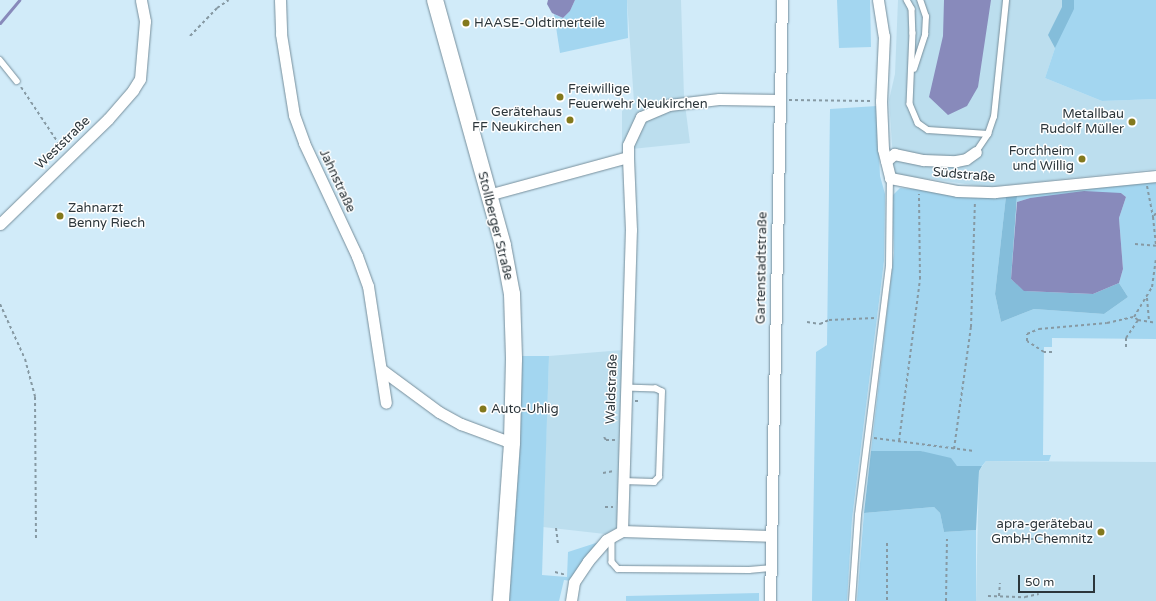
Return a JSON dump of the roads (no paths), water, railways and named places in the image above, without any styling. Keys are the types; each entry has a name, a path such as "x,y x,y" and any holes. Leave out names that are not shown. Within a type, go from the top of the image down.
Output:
{"main road":[{"name":"Stollberger Straße","path":"435,0 503,246 512,294 514,359 512,443 501,601"}],"street":[{"name":"Weststraße","path":"0,224 122,105 140,79 145,21 141,0"},
{"name":"Jahnstraße","path":"280,0 281,34 294,115 304,143 358,256 368,286 386,403"},
{"name":"Gartenstadtstraße","path":"770,601 769,536 782,0"},
{"path":"878,0 884,36 882,102 886,161 885,167 890,178"},
{"name":"Waldstraße","path":"622,531 631,230 628,145 641,117 669,105 719,99 780,100"},
{"name":"Südstraße","path":"886,161 894,154 923,160 956,161 966,159 976,152"},
{"path":"488,195 628,157"},
{"name":"Südstraße","path":"890,178 919,185 975,191 1007,192 1150,176"},
{"path":"382,370 439,412 461,424 512,443"},
{"path":"570,601 576,579 588,561 612,537 622,531 769,536"}],"lane":[{"path":"907,0 912,9 912,73 910,104 918,123 928,130 988,134"},
{"path":"912,73 925,35 926,17 920,0"},
{"path":"976,152 988,134 994,117 1006,0"},
{"path":"0,60 17,81"},
{"path":"852,601 858,514 889,267 890,178"},
{"path":"623,481 654,482 659,477 660,461 662,392 656,389 626,388"},
{"path":"612,537 612,562 618,568 749,570 770,568"}],"waterway":[{"path":"0,23 19,0"}],"place":[{"name":"HAASE-Oldtimerteile","path":"466,23"},
{"name":"Freiwillige Feuerwehr Neukirchen","path":"560,97"},
{"name":"Gerätehaus FF Neukirchen","path":"570,120"},
{"name":"Metallbau Rudolf Müller","path":"1132,122"},
{"name":"Forchheim und Willig","path":"1082,159"},
{"name":"Zahnarzt Benny Riech","path":"60,216"},
{"name":"Auto-Uhlig","path":"483,409"},
{"name":"apra-gerätebau GmbH Chemnitz","path":"1101,532"}]}
